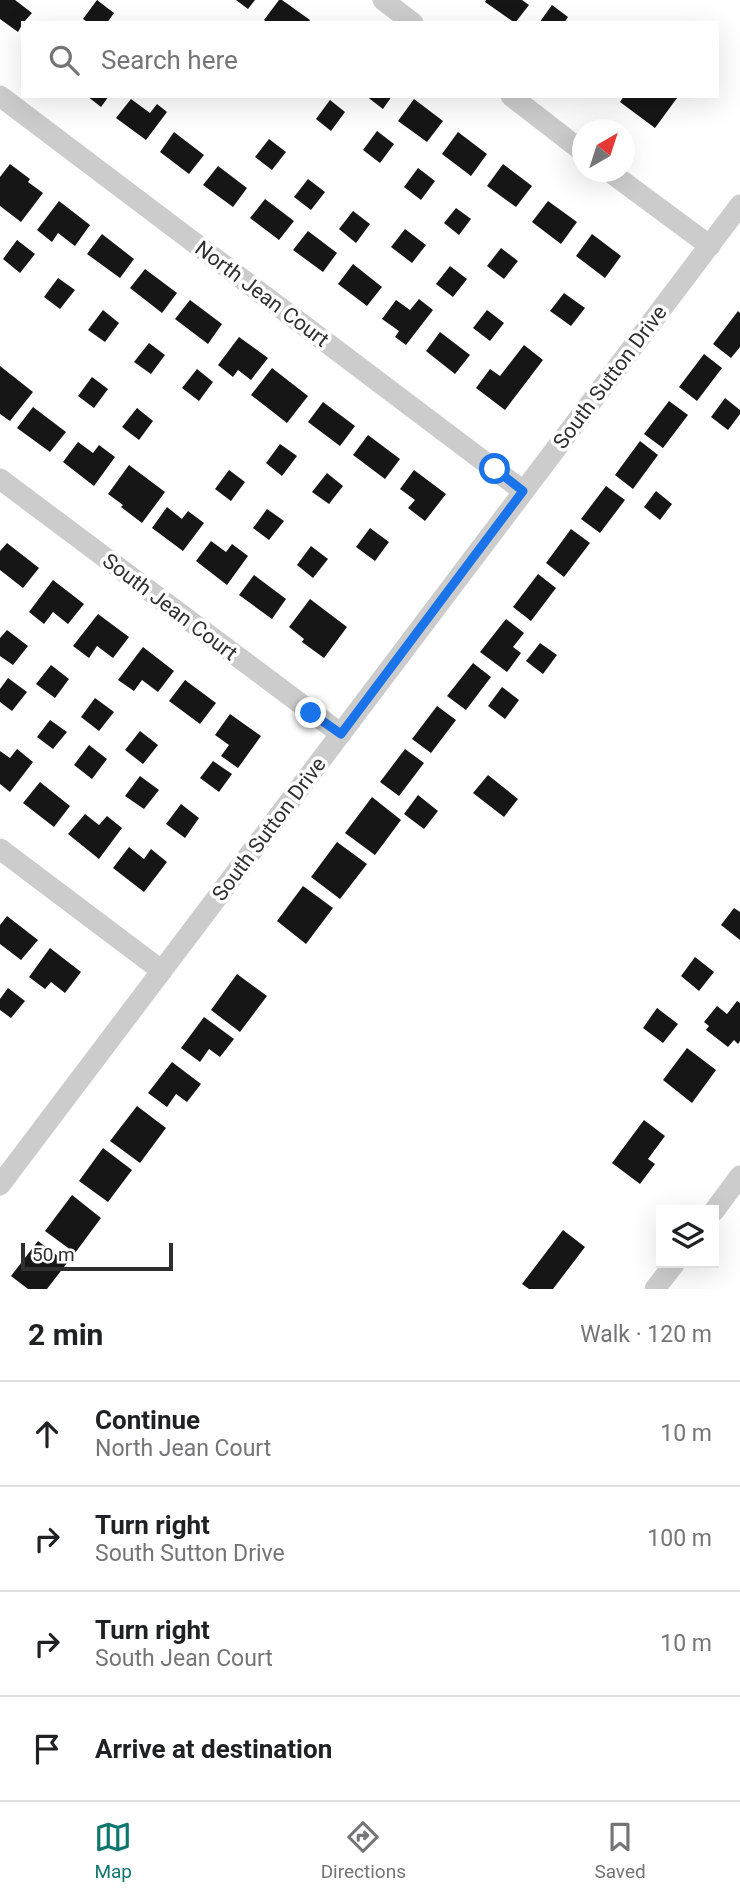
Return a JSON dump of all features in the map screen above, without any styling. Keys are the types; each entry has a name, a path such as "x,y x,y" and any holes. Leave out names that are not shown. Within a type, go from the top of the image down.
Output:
{"street":[{"path":"383,0 410,21"},
{"name":"North Jean Court","path":"0,96 523,491"},
{"path":"513,98 572,142"},
{"path":"624,182 710,246"},
{"name":"South Sutton Drive","path":"0,1185 740,205"},
{"name":"South Jean Court","path":"0,479 341,734"},
{"path":"0,849 162,971"},
{"path":"719,1205 740,1177"},
{"path":"655,1289 671,1268"}],"building":[{"path":"0,0 15,0 32,13 25,21 21,21 18,32 0,19"},
{"path":"97,0 114,13 108,21 83,19"},
{"path":"236,0 255,0 248,9"},
{"path":"279,0 282,0 310,20 265,21"},
{"path":"522,0 529,5 517,21 512,21 485,2"},
{"path":"552,5 568,17 565,21 540,21"},
{"path":"90,98 108,98 101,107"},
{"path":"369,98 391,98 383,109"},
{"path":"623,98 677,98 655,128 620,102"},
{"path":"131,99 150,113 157,104 167,112 146,140 116,118"},
{"path":"414,99 443,121 427,142 398,121"},
{"path":"330,100 345,112 331,131 316,119"},
{"path":"377,131 394,144 380,163 363,150"},
{"path":"174,132 204,155 189,174 160,152"},
{"path":"458,132 487,154 471,176 442,154"},
{"path":"269,139 286,152 272,170 255,157"},
{"path":"10,164 43,193 21,222 0,206 0,177"},
{"path":"503,164 532,186 516,207 487,186"},
{"path":"218,166 247,188 233,207 203,185"},
{"path":"418,168 435,181 421,200 404,187"},
{"path":"308,179 325,192 311,210 294,197"},
{"path":"265,199 294,221 279,240 250,218"},
{"path":"59,201 90,225 75,246 58,233 52,242 37,230"},
{"path":"548,201 577,222 561,244 532,222"},
{"path":"456,208 471,219 459,235 444,223"},
{"path":"353,211 370,224 356,243 339,229"},
{"path":"405,229 426,245 412,263 391,247"},
{"path":"308,231 337,253 323,272 293,250"},
{"path":"102,234 134,259 120,278 87,254"},
{"path":"592,234 621,256 605,278 576,256"},
{"path":"17,240 35,254 20,273 3,259"},
{"path":"501,248 518,261 504,279 487,266"},
{"path":"353,264 382,287 367,306 338,284"},
{"path":"450,266 467,279 453,297 436,284"},
{"path":"145,269 177,293 162,313 130,288"},
{"path":"58,278 75,290 60,309 44,297"},
{"path":"564,293 585,308 571,326 550,311"},
{"path":"419,299 433,310 406,345 395,337 399,331 382,319 396,300 410,310"},
{"path":"190,300 222,324 208,344 175,319"},
{"path":"103,310 119,323 105,342 88,330"},
{"path":"487,310 504,323 490,341 473,328"},
{"path":"738,311 740,347 731,358 713,344"},
{"path":"440,332 470,355 455,374 426,351"},
{"path":"239,337 268,358 251,380 238,370 233,377 218,365"},
{"path":"149,343 165,355 151,374 134,362"},
{"path":"524,345 543,360 505,410 476,388 490,369 500,376"},
{"path":"704,354 722,368 697,401 679,387"},
{"path":"0,366 33,392 10,421 0,414"},
{"path":"272,368 308,396 287,423 251,395"},
{"path":"197,369 213,382 199,401 182,388"},
{"path":"92,377 108,389 94,408 78,396"},
{"path":"725,398 740,410 728,430 711,417"},
{"path":"669,401 688,415 663,448 644,434"},
{"path":"323,402 355,426 340,446 308,422"},
{"path":"33,407 66,432 50,452 17,428"},
{"path":"137,408 153,421 139,440 122,427"},
{"path":"368,435 400,459 385,479 353,455"},
{"path":"640,441 658,455 633,489 615,475"},
{"path":"78,442 93,453 99,445 115,457 94,486 63,462"},
{"path":"280,444 297,456 282,476 266,463"},
{"path":"129,465 165,492 142,523 108,494"},
{"path":"229,470 245,482 231,501 215,489"},
{"path":"414,470 446,494 425,521 408,508 415,500 400,489"},
{"path":"327,473 343,486 329,504 312,492"},
{"path":"606,486 625,500 600,533 581,519"},
{"path":"656,491 672,504 660,520 644,507"},
{"path":"167,507 182,519 188,511 204,523 183,551 152,528"},
{"path":"267,509 284,521 269,540 253,528"},
{"path":"370,528 389,542 375,561 356,547"},
{"path":"571,529 590,543 564,577 546,563"},
{"path":"211,541 226,552 232,544 248,556 227,585 196,561"},
{"path":"7,543 39,568 23,588 0,570 0,551"},
{"path":"311,546 328,559 313,578 297,565"},
{"path":"538,574 556,588 531,621 513,607"},
{"path":"254,575 286,599 272,619 239,595"},
{"path":"53,580 84,604 68,624 53,612 44,624 29,612"},
{"path":"310,599 347,627 324,658 302,642 304,639 289,627"},
{"path":"98,614 129,637 113,658 97,646 89,658 73,646"},
{"path":"506,619 524,633 513,647 521,653 507,672 480,652"},
{"path":"7,630 28,646 13,665 0,656 0,638"},
{"path":"540,643 557,655 543,674 526,661"},
{"path":"143,647 174,671 158,692 142,680 134,691 118,680"},
{"path":"473,663 491,677 466,710 447,696"},
{"path":"51,665 69,679 55,698 36,684"},
{"path":"8,678 27,692 12,711 0,702 0,689"},
{"path":"185,680 216,703 200,724 169,701"},
{"path":"502,687 519,700 505,719 488,706"},
{"path":"95,698 114,712 99,731 81,717"},
{"path":"437,706 456,720 431,753 412,739"},
{"path":"230,714 261,736 238,768 221,756 229,745 215,735"},
{"path":"50,720 67,732 53,749 37,737"},
{"path":"140,731 158,745 143,764 125,750"},
{"path":"89,745 107,759 92,779 74,765"},
{"path":"17,749 33,762 10,792 0,784 0,751 10,758"},
{"path":"405,749 424,763 399,796 380,782"},
{"path":"213,761 232,774 219,792 200,778"},
{"path":"488,775 518,799 504,817 473,793"},
{"path":"140,776 159,790 144,809 125,796"},
{"path":"40,782 70,806 54,827 23,803"},
{"path":"418,795 438,811 424,829 404,814"},
{"path":"372,797 401,820 375,855 345,833"},
{"path":"181,804 199,818 185,838 166,824"},
{"path":"85,814 99,825 107,816 122,828 99,859 68,834"},
{"path":"337,842 367,864 340,899 311,877"},
{"path":"129,847 144,859 151,849 167,862 144,892 113,868"},
{"path":"303,886 333,908 306,944 277,921"},
{"path":"734,908 740,912 740,940 721,925"},
{"path":"7,916 38,940 21,960 0,944 0,925"},
{"path":"50,948 81,972 65,993 51,982 45,989 29,977"},
{"path":"695,957 714,972 699,991 681,976"},
{"path":"237,974 267,996 240,1032 211,1010"},
{"path":"8,988 25,1001 11,1018 0,1010 0,999"},
{"path":"737,1001 740,1003 740,1041 738,1044 734,1040 728,1047 706,1030 709,1026 704,1022 717,1006 727,1014"},
{"path":"657,1008 678,1024 663,1043 643,1028"},
{"path":"204,1017 234,1039 220,1057 209,1049 200,1062 181,1048"},
{"path":"687,1048 716,1070 692,1103 663,1080"},
{"path":"172,1062 201,1084 187,1102 176,1094 167,1107 148,1093"},
{"path":"137,1106 166,1128 140,1163 110,1141"},
{"path":"644,1120 665,1136 648,1159 655,1164 640,1184 612,1163"},
{"path":"103,1148 132,1170 108,1202 79,1181"},
{"path":"72,1195 101,1218 75,1253 45,1231"},
{"path":"563,1230 585,1247 553,1289 529,1289 522,1284"},
{"path":"38,1241 67,1263 47,1289 28,1289 11,1276"}],"route":[{"path":"311,713 341,734 523,491 495,469"}]}
